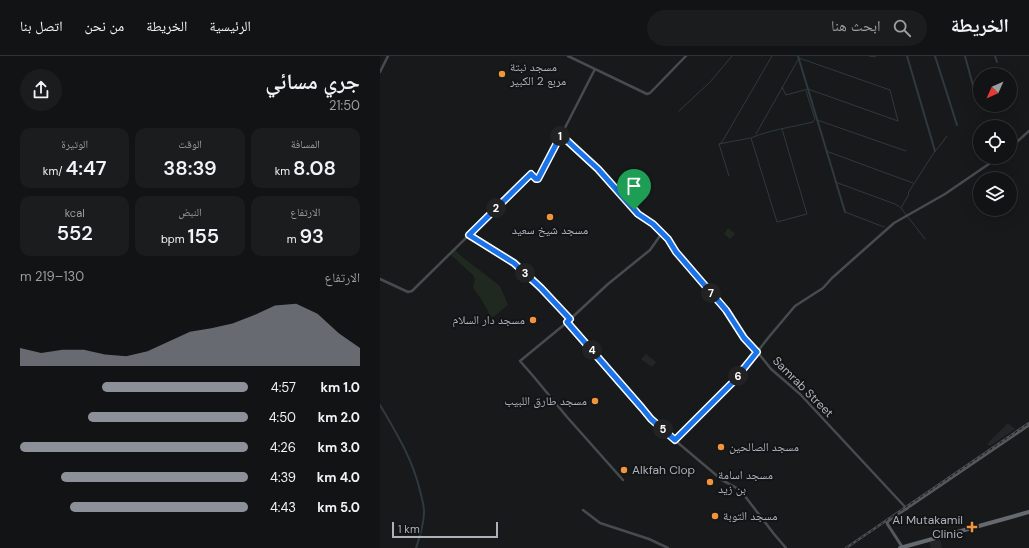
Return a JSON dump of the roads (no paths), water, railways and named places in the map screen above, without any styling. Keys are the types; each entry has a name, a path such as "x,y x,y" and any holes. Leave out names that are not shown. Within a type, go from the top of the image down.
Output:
{"highway":[{"path":"902,548 1029,513"}],"main road":[{"path":"902,548 903,546 888,524 889,521 1029,426"}],"street":[{"path":"380,72 388,56"},
{"path":"568,56 647,94 649,94 686,56"},
{"path":"380,279 406,291 412,291 531,174 538,179 595,69"},
{"path":"1017,142 1029,131"},
{"name":"Samrab Street","path":"561,135 598,169 638,214 651,223 669,240 676,252 726,310 744,338 771,369 800,394 907,509"},
{"path":"675,440 732,383 795,306 823,288 889,226 945,194 988,164"},
{"path":"622,480 520,361 567,322 608,284 650,250 662,233"},
{"path":"469,235 514,263 541,288 570,319"},
{"path":"567,322 646,413 722,480 741,491 786,548"},
{"path":"583,510 600,523 649,539 668,548"}],"waterway":[{"path":"679,111 710,82 732,56"},
{"path":"719,144 722,142 772,56"},
{"path":"798,56 845,212"},
{"path":"869,56 876,57"},
{"path":"907,56 935,151"},
{"path":"935,56 957,125"},
{"path":"965,56 973,86"},
{"path":"995,56 997,62"},
{"path":"756,134 799,58 890,90 898,121"},
{"path":"782,87 786,95 808,89 898,121"},
{"path":"782,129 807,214 777,222 751,138 773,131 813,122 815,119 806,91"},
{"path":"817,120 906,151"},
{"path":"925,239 901,208 909,194 908,193 935,151 947,136"},
{"path":"729,176 719,144 750,138"},
{"path":"826,151 913,183"},
{"path":"835,182 900,207"},
{"path":"845,212 884,227"},
{"path":"380,405 398,436 413,468 422,499 424,509 423,521 416,548"}],"railway":[{"path":"846,548 1029,423"}],"place":[{"name":"مسجد نبتة مربع 2 الكبير","path":"502,74"},
{"name":"مسجد شيخ سعيد","path":"550,217"},
{"name":"مسجد دار السلام","path":"533,320"},
{"name":"مسجد طارق اللبيب","path":"595,401"},
{"name":"مسجد الصالحين","path":"721,447"},
{"name":"Alkfah Clop","path":"624,470"},
{"name":"مسجد اسامة بن زيد","path":"710,482"},
{"name":"مسجد التوبة","path":"715,516"},
{"name":"Al Mutakamil Clinic","path":"972,527"}]}
